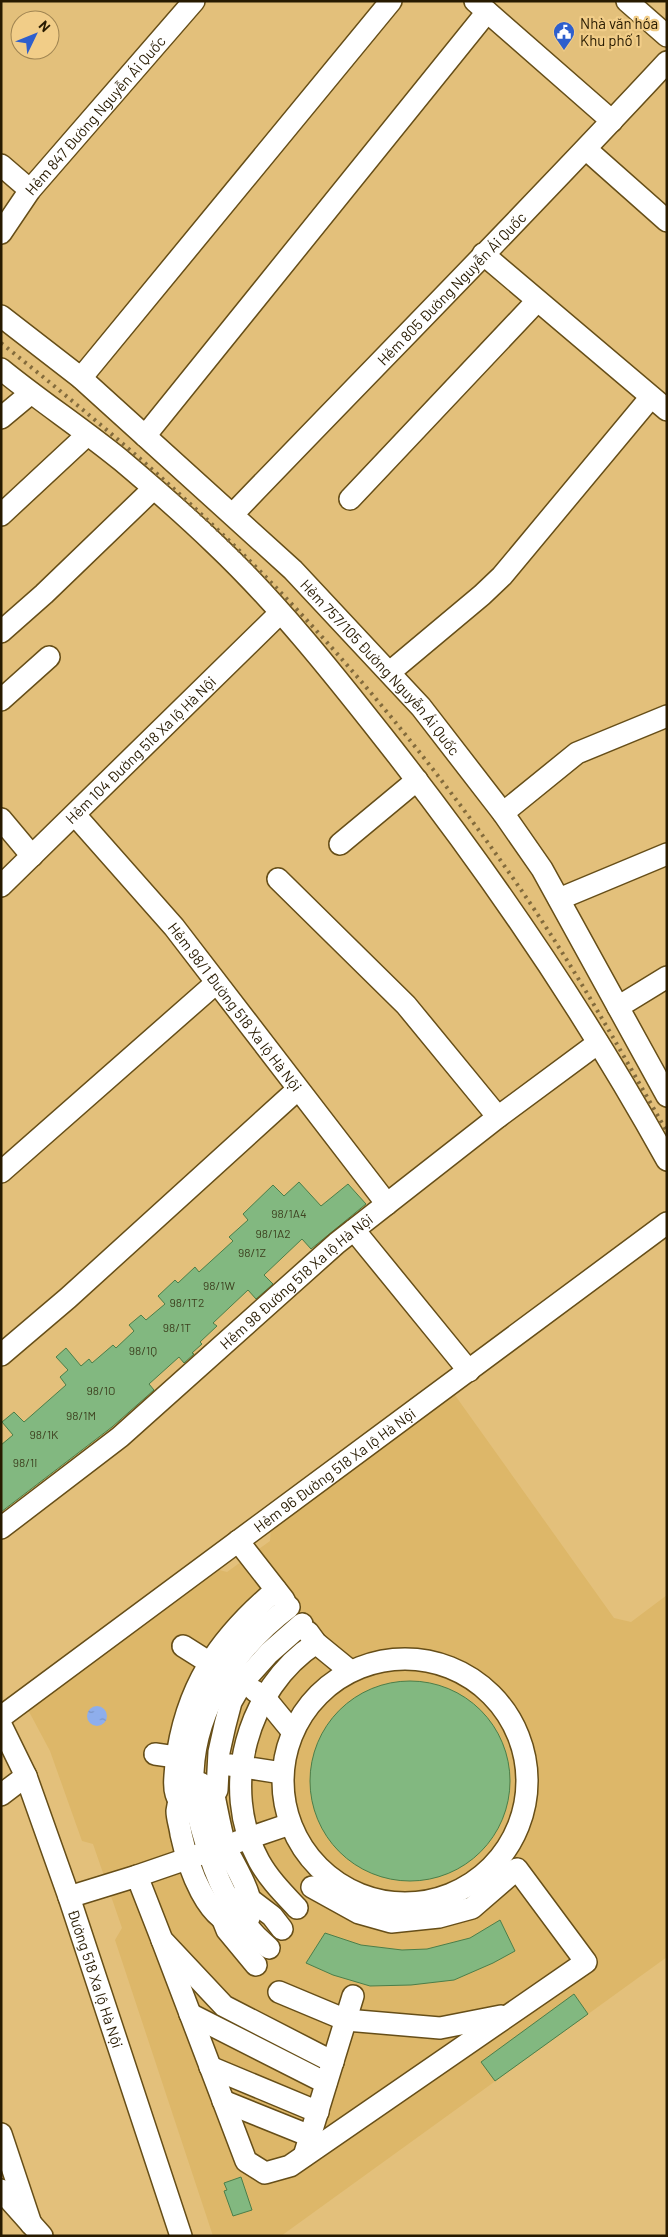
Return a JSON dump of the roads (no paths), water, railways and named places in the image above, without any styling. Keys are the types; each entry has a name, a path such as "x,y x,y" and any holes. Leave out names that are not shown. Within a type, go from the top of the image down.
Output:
{"street":[{"name":"Hẻm 847 Đường Nguyễn Ái Quốc","path":"1,233 30,190 194,1"},
{"path":"81,378 391,1"},
{"path":"627,1 667,36"},
{"path":"145,436 481,7 612,121"},
{"name":"Hẻm 805 Đường Nguyễn Ái Quốc","path":"233,514 483,254 587,150 667,62"},
{"path":"587,150 667,221"},
{"path":"1,165 30,190"},
{"path":"390,672 502,576 659,403 483,254"},
{"path":"350,499 537,301"},
{"name":"Hẻm 757/105 Đường Nguyễn Ái Quốc","path":"1,316 81,378 233,514 304,580 421,706 503,813 542,869 667,1096"},
{"path":"1,369 121,461 216,546 280,613 417,780 507,903 598,1043 667,1160"},
{"path":"1,418 31,393"},
{"path":"1,515 87,435"},
{"path":"1,632 44,594 152,489"},
{"name":"Hẻm 104 Đường 518 Xa lộ Hà Nội","path":"1,886 280,613"},
{"path":"1,700 49,657"},
{"path":"503,813 577,753 667,716"},
{"path":"340,844 417,780"},
{"name":"Hẻm 98/1 Đường 518 Xa lộ Hà Nội","path":"75,815 169,921 297,1090 387,1204"},
{"path":"1,819 32,856"},
{"path":"559,899 667,854"},
{"path":"278,879 406,1005 498,1116"},
{"path":"618,1007 667,977"},
{"path":"1,1172 216,983"},
{"name":"Hẻm 98 Đường 518 Xa lộ Hà Nội","path":"1,1528 116,1440 298,1277 354,1230 498,1116 598,1043"},
{"path":"1,1355 68,1298 297,1090"},
{"name":"Hẻm 96 Đường 518 Xa lộ Hà Nội","path":"1,1717 667,1224"},
{"path":"354,1230 469,1370"},
{"path":"238,1541 316,1643 349,1670"},
{"path":"245,1925 234,1924 217,1916 202,1891 187,1859 177,1812 188,1806 205,1807 217,1790 218,1763 231,1702 226,1673 246,1617 282,1599"},
{"path":"188,1806 194,1783 186,1758 178,1743 190,1699 226,1673 269,1653 302,1624"},
{"path":"297,1908 268,1875 258,1860 243,1820 240,1799 242,1767 251,1726 265,1698 295,1659 316,1643"},
{"path":"183,1646 265,1698 292,1731"},
{"path":"137,1876 246,2161 265,2173 290,2166 586,1962 516,1869 472,1908 438,1916 391,1922 358,1913 334,1901 318,1879 290,1824 283,1799 282,1773 292,1731 306,1706 319,1693 349,1670 386,1659 424,1659 460,1671 468,1676 491,1693 514,1723 526,1759 527,1797 517,1834 495,1865 465,1889 430,1902 392,1903 355,1893 318,1879"},
{"name":"Đường 518 Xa lộ Hà Nội","path":"1,1725 26,1776 69,1897 181,2236"},
{"path":"155,1754 282,1773"},
{"path":"186,1758 174,1784 217,1849 241,1875 251,1912 245,1925"},
{"path":"1,1795 26,1776"},
{"path":"194,1783 200,1783 209,1787 214,1796 217,1849 222,1890 219,1902 222,1919 251,1972 318,1879"},
{"path":"69,1897 290,1824"},
{"path":"222,1890 228,1888 236,1890 272,1916 282,1929"},
{"path":"222,1890 245,1925 269,1948"},
{"path":"162,1940 224,2006 333,2062"},
{"path":"279,1992 346,2020 440,2028 509,2015"},
{"path":"304,2156 353,1996"},
{"path":"190,2014 326,2083"},
{"path":"210,2067 318,2112"},
{"path":"223,2101 310,2136"},
{"path":"1,2134 37,2230"},
{"path":"1,2190 37,2230"}],"water":[{"path":"93,1706 101,1706 107,1712 107,1720 101,1726 93,1726 87,1720 87,1712"}],"railway":[{"path":"1,343 112,434 219,531 303,616 384,709 460,805 530,903 584,988 667,1132"}],"place":[{"name":"Nhà văn hóa Khu phố 1","path":"564,51"}]}
